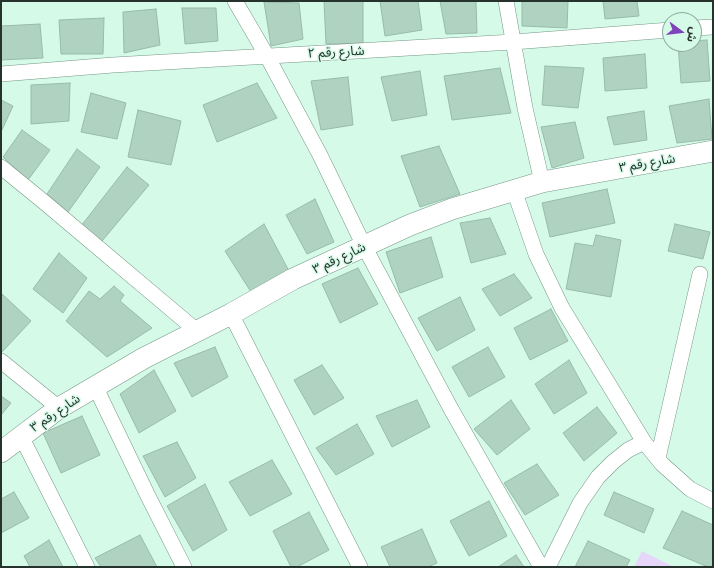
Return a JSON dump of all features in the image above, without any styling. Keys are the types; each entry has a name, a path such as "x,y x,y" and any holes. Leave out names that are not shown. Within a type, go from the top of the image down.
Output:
{"street":[{"path":"234,1 267,56 320,156 364,246 451,409 540,567"},
{"path":"506,1 531,137 542,182"},
{"path":"702,28 713,27"},
{"name":"شارع رقم ٢","path":"1,74 91,66 513,42 662,31"},
{"name":"شارع رقم ٣","path":"1,452 59,408 144,358 231,314 293,279 410,225 452,209 542,182 713,151"},
{"path":"1,167 197,331"},
{"path":"514,190 536,254 562,308 644,442 662,464 690,489 713,502"},
{"path":"658,458 700,274"},
{"path":"231,314 356,566"},
{"path":"1,361 59,408"},
{"path":"95,386 184,567"},
{"path":"21,436 87,567"},
{"path":"548,567 580,503 598,477 628,450 644,442"}],"shaded area":[{"path":"642,551 674,567 634,567"}],"building":[{"path":"324,1 363,1 363,43 326,44"},
{"path":"380,1 418,1 422,30 385,36"},
{"path":"440,1 476,1 477,33 446,34"},
{"path":"522,1 568,1 567,28 522,26"},
{"path":"603,1 637,1 639,16 605,19"},
{"path":"264,2 299,3 303,39 271,46"},
{"path":"182,8 216,8 218,41 185,44"},
{"path":"156,9 160,45 124,53 123,12"},
{"path":"104,18 103,54 61,54 59,20"},
{"path":"40,24 43,58 1,60 1,26"},
{"path":"702,40 707,40 710,81 681,83 679,52 702,52"},
{"path":"645,54 647,88 605,91 603,58"},
{"path":"545,66 584,68 578,108 542,105"},
{"path":"500,68 511,113 452,120 444,76"},
{"path":"420,71 427,115 392,121 381,77"},
{"path":"348,77 353,125 321,130 311,81"},
{"path":"70,83 69,121 31,124 31,85"},
{"path":"257,83 277,118 217,142 203,105"},
{"path":"91,93 126,103 117,139 81,132"},
{"path":"709,99 712,139 677,143 669,106"},
{"path":"1,100 13,106 1,132"},
{"path":"138,110 181,121 171,165 128,157"},
{"path":"644,111 647,140 614,145 607,117"},
{"path":"575,122 584,158 552,168 541,127"},
{"path":"22,130 50,150 28,180 3,157"},
{"path":"439,146 460,194 420,207 401,156"},
{"path":"77,149 100,167 68,212 47,194"},
{"path":"127,167 149,185 102,241 81,226"},
{"path":"607,189 615,223 550,237 542,203"},
{"path":"315,199 334,242 307,254 286,215"},
{"path":"490,218 506,254 471,263 460,223"},
{"path":"264,224 289,271 251,292 225,251"},
{"path":"675,224 710,232 703,259 668,251"},
{"path":"596,235 621,240 611,297 566,289 575,243 593,246"},
{"path":"431,237 443,277 400,293 386,252"},
{"path":"59,253 87,278 63,313 33,289"},
{"path":"358,268 378,304 340,323 322,284"},
{"path":"514,274 532,298 500,316 482,289"},
{"path":"114,286 124,295 120,301 152,328 107,357 66,321 89,291 100,299"},
{"path":"1,293 31,321 2,352 1,351"},
{"path":"460,297 475,330 437,351 418,318"},
{"path":"551,309 568,341 530,360 514,328"},
{"path":"215,347 228,377 192,397 174,363"},
{"path":"488,347 505,377 469,397 452,367"},
{"path":"569,360 587,393 554,414 535,384"},
{"path":"322,365 344,398 314,415 294,380"},
{"path":"154,370 176,411 139,433 120,394"},
{"path":"1,396 11,403 1,415"},
{"path":"417,400 430,427 392,447 376,416"},
{"path":"511,400 530,429 497,455 474,429"},
{"path":"597,407 617,433 584,461 563,433"},
{"path":"82,416 100,455 61,473 43,433"},
{"path":"357,424 374,454 336,475 316,448"},
{"path":"177,442 196,478 165,497 143,456"},
{"path":"272,460 292,494 250,516 229,482"},
{"path":"537,464 559,495 525,515 504,483"},
{"path":"205,484 227,530 193,551 167,506"},
{"path":"14,492 29,518 1,533 1,499"},
{"path":"614,492 654,509 644,533 604,515"},
{"path":"489,501 507,536 469,556 450,521"},
{"path":"682,511 713,525 713,567 708,567 663,548"},
{"path":"309,512 329,550 297,567 291,567 273,531"},
{"path":"422,529 437,563 428,567 390,567 381,547"},
{"path":"140,535 157,567 101,567 95,558"},
{"path":"49,540 63,567 30,567 24,556"},
{"path":"588,541 630,560 626,567 575,567"},
{"path":"516,555 524,567 498,567"}]}
